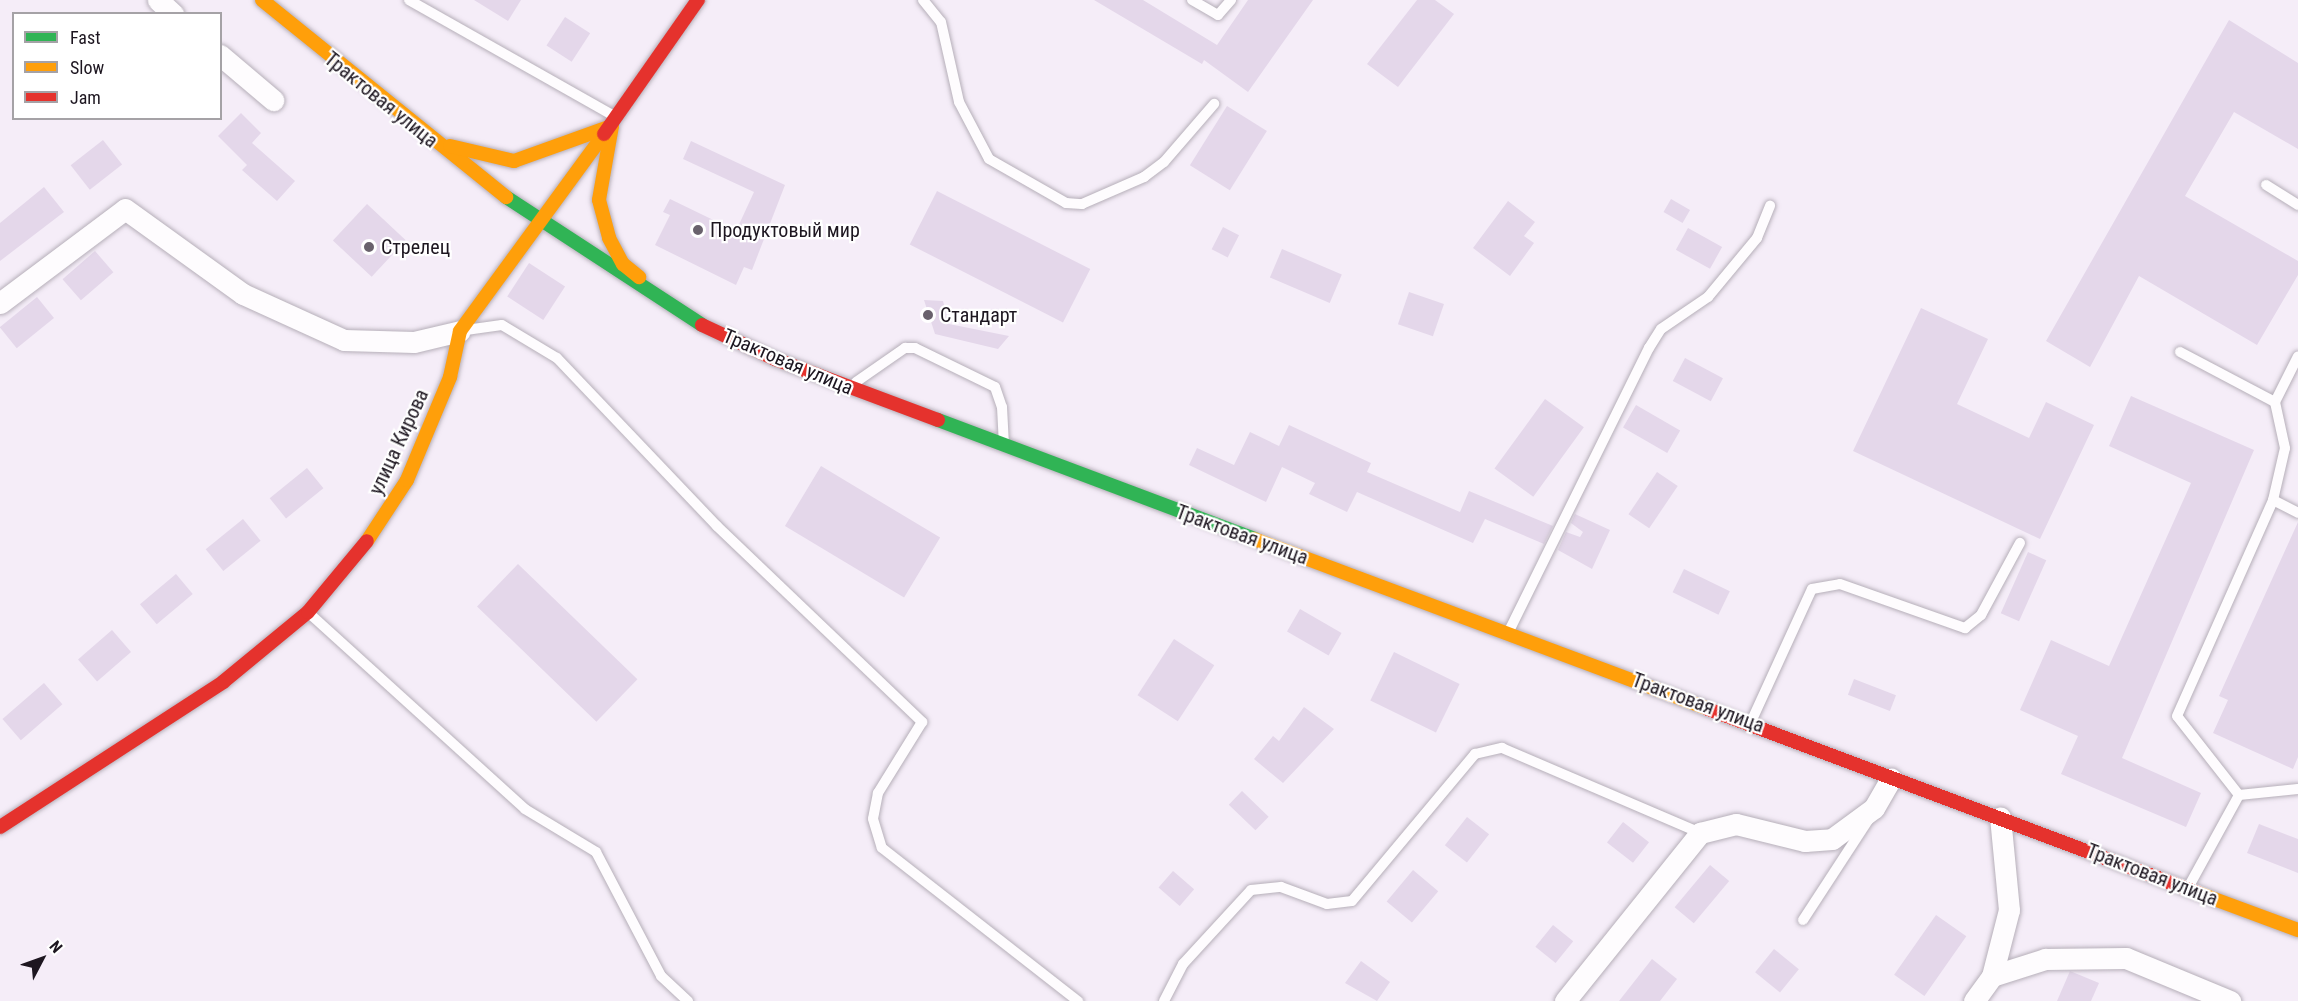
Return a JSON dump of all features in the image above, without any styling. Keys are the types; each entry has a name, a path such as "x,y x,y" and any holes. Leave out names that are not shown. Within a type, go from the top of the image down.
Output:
{"main road":[{"name":"Трактовая улица","path":"262,0 426,137 542,224 686,317 846,389 1751,723 1891,778 2298,930"},
{"name":"улица Кирова","path":"0,827 223,682 308,612 380,525 407,480 450,376 460,331 514,253 542,224 698,0"},
{"path":"426,137 478,156 514,161 615,122"},
{"path":"615,122 599,200 609,238 623,264 686,317"}],"street":[{"path":"158,0 171,12"},
{"path":"222,56 273,100"},
{"path":"0,303 125,208 243,294 344,340 414,342 460,331"},
{"path":"1565,1001 1700,833 1736,824 1805,841 1832,839 1874,808 1891,778"},
{"path":"1974,1001 1992,976 2009,910 2000,817"},
{"path":"1992,976 2045,959 2126,958 2229,1001"}],"lane":[{"path":"409,0 615,122"},
{"path":"924,0 941,22 959,102 989,159 1066,203 1082,204 1144,177 1164,162 1214,104"},
{"path":"1192,0 1218,15 1231,0"},
{"path":"2266,185 2298,205"},
{"path":"1508,634 1649,348 1661,329 1708,297 1757,238 1770,205"},
{"path":"460,331 502,325 557,358 717,526 922,722 878,793 873,819 882,848 1078,1001"},
{"path":"846,389 905,348 915,348 995,387 1002,407 1004,448"},
{"path":"2180,352 2275,402"},
{"path":"2239,795 2177,717 2272,500 2285,448 2275,402 2298,356"},
{"path":"2272,500 2298,513"},
{"path":"1751,723 1812,589 1840,584 1965,628 1980,615 2020,543"},
{"path":"308,612 525,809 596,852 661,976 688,1001"},
{"path":"1164,1001 1183,964 1251,890 1281,886 1327,904 1352,901 1475,754 1502,748 1700,833"},
{"path":"2239,795 2298,789"},
{"path":"2188,888 2239,795"},
{"path":"1803,920 1875,817 1874,808"}],"building":[{"path":"474,0 521,0 508,21"},
{"path":"1094,0 1143,0 1217,45 1248,0 1313,0 1248,92 1204,60 1202,64"},
{"path":"1417,0 1435,0 1454,14 1398,87 1367,64"},
{"path":"565,17 590,33 572,62 546,46"},
{"path":"2229,20 2298,63 2298,149 2234,112 2185,196 2298,261 2298,275 2257,345 2139,276 2090,367 2046,341"},
{"path":"1227,106 1267,131 1230,190 1190,165"},
{"path":"241,113 261,133 252,143 295,181 277,201 242,170 247,165 218,136"},
{"path":"103,140 122,164 90,190 71,165"},
{"path":"691,141 785,185 752,270 744,267 736,285 655,245 670,215 663,212 670,199 736,231 754,192 683,159"},
{"path":"44,187 64,212 0,261 0,223"},
{"path":"937,191 1090,269 1063,323 910,244"},
{"path":"1671,199 1690,210 1683,223 1664,212"},
{"path":"1508,201 1535,222 1524,236 1534,243 1510,276 1473,248"},
{"path":"367,204 406,240 372,277 333,241"},
{"path":"1223,227 1239,235 1228,257 1212,249"},
{"path":"1688,228 1722,247 1710,269 1676,250"},
{"path":"1282,249 1342,274 1330,303 1270,278"},
{"path":"95,251 113,272 81,300 63,279"},
{"path":"529,263 565,286 543,320 507,297"},
{"path":"1409,292 1444,304 1433,336 1398,324"},
{"path":"37,297 54,318 17,348 0,327"},
{"path":"924,300 943,301 949,324 1009,336 998,349 935,334"},
{"path":"1921,308 1988,339 1957,404 2029,438 2046,402 2094,425 2040,539 1853,451"},
{"path":"1685,358 1723,378 1711,401 1673,381"},
{"path":"2131,396 2254,450 2122,758 2201,793 2186,827 2061,774 2078,736 2020,710 2051,640 2109,666 2191,483 2109,446"},
{"path":"1545,399 1584,427 1533,497 1494,469"},
{"path":"1636,405 1680,430 1667,453 1623,428"},
{"path":"1289,425 1371,463 1367,472 1460,512 1469,491 1553,526 1544,544 1485,519 1473,543 1357,492 1347,512 1309,494 1315,483 1282,467 1266,502 1189,465 1197,448 1234,465 1250,432 1279,446"},
{"path":"821,466 940,538 904,598 785,526"},
{"path":"307,468 323,488 286,518 270,498"},
{"path":"1657,472 1678,486 1649,528 1628,514"},
{"path":"1575,514 1610,530 1592,569 1558,550 1566,532 1580,537 1583,532 1571,523"},
{"path":"243,519 261,541 223,571 206,549"},
{"path":"2298,522 2298,757 2293,769 2213,733 2228,700 2219,696"},
{"path":"2028,552 2046,560 2019,621 2001,613"},
{"path":"518,564 637,679 596,722 477,606"},
{"path":"1684,569 1730,591 1718,615 1673,592"},
{"path":"176,574 193,594 157,624 140,604"},
{"path":"1300,609 1342,633 1329,656 1287,632"},
{"path":"112,630 131,652 97,681 78,660"},
{"path":"1174,639 1214,665 1178,721 1138,695"},
{"path":"1394,652 1460,684 1436,733 1370,701"},
{"path":"1854,679 1896,695 1890,711 1848,695"},
{"path":"44,683 62,704 21,740 2,719"},
{"path":"1304,707 1334,729 1283,783 1254,759 1273,736 1279,741"},
{"path":"1242,791 1269,817 1255,830 1229,805"},
{"path":"1467,817 1489,834 1467,863 1445,845"},
{"path":"1623,822 1649,842 1633,863 1607,842"},
{"path":"2259,824 2298,839 2298,873 2247,853"},
{"path":"1710,865 1729,881 1694,923 1675,907"},
{"path":"1413,870 1438,891 1412,923 1387,901"},
{"path":"1173,871 1194,889 1180,906 1159,888"},
{"path":"1936,915 1966,936 1924,996 1894,975"},
{"path":"1553,925 1573,941 1556,963 1535,947"},
{"path":"1774,949 1799,969 1780,992 1755,972"},
{"path":"1652,959 1677,979 1660,1001 1619,1001"},
{"path":"1361,961 1390,982 1377,1001 1345,983"},
{"path":"2070,971 2099,983 2091,1001 2057,1001"}],"traffic: fast":[{"path":"506,197 702,325"},
{"path":"938,420 1254,539"}],"traffic: slow":[{"path":"262,0 506,197"},
{"path":"450,146 514,161 612,126 599,200 609,238 623,264 639,277"},
{"path":"367,541 407,480 450,377 460,331 604,134"},
{"path":"1254,539 1708,709"},
{"path":"2198,893 2298,930"}],"traffic: jam":[{"path":"604,134 698,0"},
{"path":"702,325 775,359 938,420"},
{"path":"0,827 223,682 308,612 367,541"},
{"path":"1708,709 2198,893"}],"place":[{"name":"Продуктовый мир","path":"698,230"},
{"name":"Стрелец","path":"369,247"},
{"name":"Стандарт","path":"928,315"}]}
